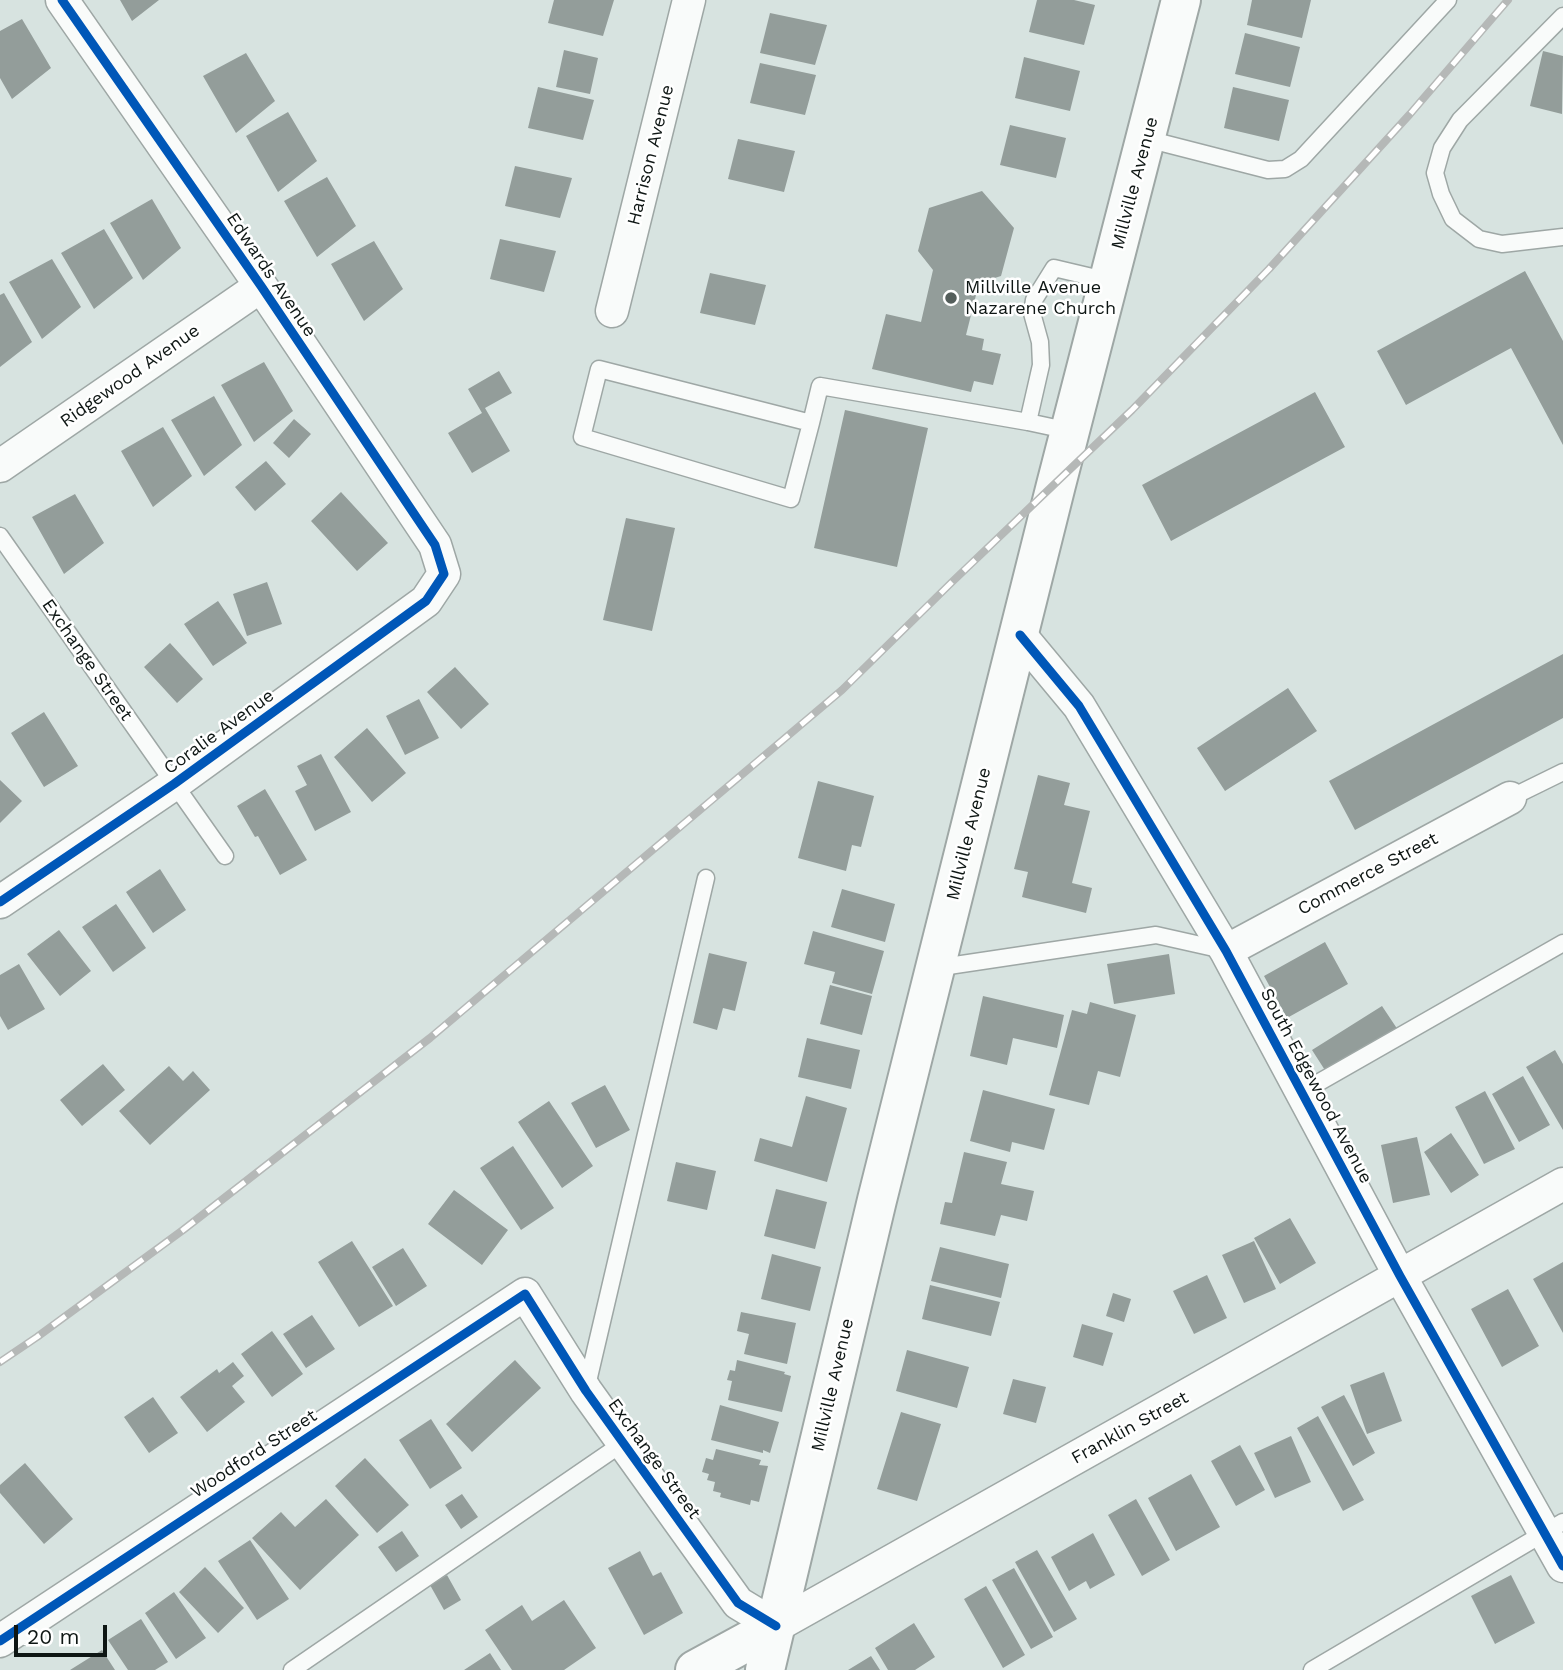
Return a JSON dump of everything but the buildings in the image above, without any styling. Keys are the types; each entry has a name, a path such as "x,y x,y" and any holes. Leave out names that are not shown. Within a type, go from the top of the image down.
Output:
{"main road":[{"name":"Millville Avenue","path":"765,1670 877,1200 1181,0"},
{"name":"Franklin Street","path":"695,1670 776,1626"}],"street":[{"name":"Edwards Avenue","path":"62,0 261,286 435,545 444,574"},
{"name":"Harrison Avenue","path":"612,311 689,0"},
{"name":"Ridgewood Avenue","path":"0,466 261,286"},
{"name":"Coralie Avenue","path":"0,902 174,784 426,601 444,574"},
{"name":"South Edgewood Avenue","path":"1020,635 1079,706 1226,951 1400,1276 1554,1527 1563,1566"},
{"name":"Commerce Street","path":"1226,951 1510,797"},
{"name":"Franklin Street","path":"776,1626 1563,1184"},
{"name":"Exchange Street","path":"525,1294 586,1391 738,1603 776,1626"},
{"name":"Woodford Street","path":"0,1641 525,1294"}],"lane":[{"path":"1147,139 1268,170 1285,169 1301,159 1448,0"},
{"path":"1563,16 1460,120 1442,148 1435,173 1440,194 1453,219 1479,239 1502,244 1563,237"},
{"path":"1028,422 1041,365 1040,342 1032,313 1034,300 1055,268 1109,281"},
{"path":"811,423 599,369 582,437 791,499 811,423 820,386 1070,431"},
{"name":"Exchange Street","path":"0,536 225,856"},
{"path":"1510,797 1563,772"},
{"path":"586,1391 706,878"},
{"path":"936,968 1156,935 1226,951"},
{"path":"1302,1093 1563,943"},
{"path":"292,1670 623,1443"},
{"path":"1312,1670 1554,1527"}],"railway":[{"path":"0,1362 183,1230 430,1038 842,690 1132,410 1269,269 1410,114 1508,0"}],"cycle path":[{"path":"0,902 174,784 426,601 444,574 435,545 261,286 62,0"},
{"path":"1020,635 1079,706 1226,951 1400,1276 1563,1566"},
{"path":"0,1641 525,1294 586,1391 738,1603 776,1626"}],"place":[{"name":"Millville Avenue Nazarene Church","path":"951,298"}]}
